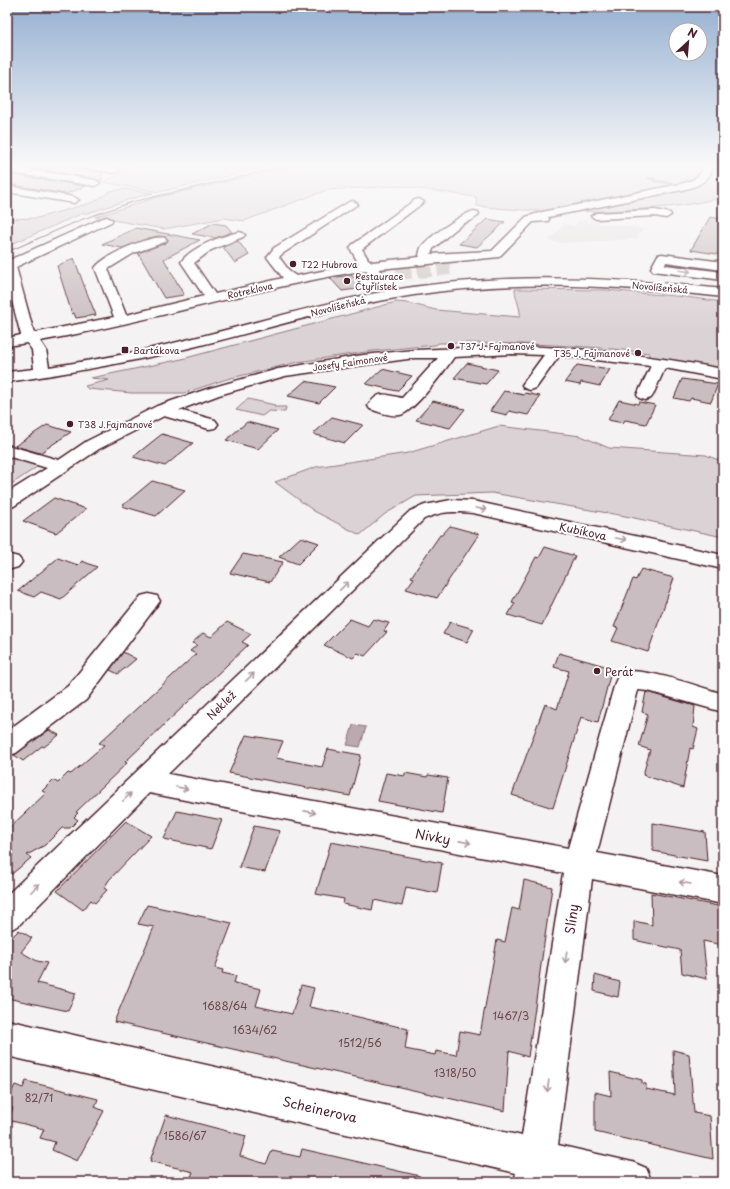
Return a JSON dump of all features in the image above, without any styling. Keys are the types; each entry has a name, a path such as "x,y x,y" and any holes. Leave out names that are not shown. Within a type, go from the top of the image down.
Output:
{"street":[{"path":"316,290 292,281 273,257 278,251 328,219"},
{"path":"395,219 356,248 363,260 399,293"},
{"path":"430,259 425,254 427,248 461,220 465,219"},
{"path":"450,268 503,262 495,254 530,219"},
{"path":"42,373 36,345 27,334 9,265 107,220"},
{"path":"228,309 212,299 187,262 203,251 239,234"},
{"path":"161,240 140,246 110,261 101,268 119,315 123,320 138,329 214,311 212,299"},
{"name":"Rotreklova","path":"212,299 369,266 495,254"},
{"path":"723,266 662,258 657,268 723,276"},
{"path":"292,281 293,295"},
{"name":"Novolíšeňská","path":"7,378 133,357 351,303 399,293 475,284 538,281 630,284 723,293"},
{"path":"7,342 36,345 120,332 123,320"},
{"path":"530,385 555,351"},
{"name":"Josefy Faimonové","path":"7,502 92,445 163,410 213,392 283,372 362,360 447,352 555,351 660,362 723,374"},
{"path":"406,404 428,382 448,355 447,352"},
{"path":"645,395 660,362"},
{"path":"163,410 209,424"},
{"path":"7,450 61,466"},
{"name":"Kubíkova","path":"442,505 473,507 723,562"},
{"name":"Neklež","path":"7,916 144,780 417,515 442,505"},
{"path":"7,746 31,726 77,693 136,616 150,601"},
{"name":"Slíny","path":"536,1170 579,863 627,683 630,680 648,682 723,702"},
{"name":"Nivky","path":"144,780 723,890"},
{"name":"Scheinerova","path":"7,1038 536,1170 632,1182"}],"shaded area":[{"path":"7,219 68,219 7,246"},
{"path":"109,219 216,219 164,229"},
{"path":"234,219 248,219 244,221"},
{"path":"580,220 643,229 636,239 561,243 548,241 565,224 574,226"},
{"path":"515,289 605,290 686,297 723,302 723,371 649,358 649,353 623,350 492,343 439,343 435,345 373,351 298,362 227,379 184,393 132,393 88,389 85,386 109,380 91,378 182,359 396,302 408,303 436,310 520,317 520,310"},
{"path":"248,399 275,405 274,407 286,407 285,412 269,411 262,416 236,410"},
{"path":"499,426 581,436 609,448 706,455 723,462 723,537 625,516 492,493 416,496 385,514 360,535 314,511 275,482 316,467 408,453"},
{"path":"15,456 40,465 7,487 7,461"},
{"path":"353,725 366,727 360,747 347,745"}],"building":[{"path":"486,219 505,222 477,247 459,244"},
{"path":"709,219 723,219 723,255 691,250"},
{"path":"213,223 226,225 232,232 215,238 192,234"},
{"path":"136,228 200,240 164,259 184,295 164,298 138,253 166,243 168,240 166,237 158,236 149,238 122,248 102,244"},
{"path":"238,241 249,255 235,263 223,247"},
{"path":"74,258 96,315 76,318 74,313 72,314 57,266"},
{"path":"351,275 364,288 342,291 330,278"},
{"path":"467,363 498,370 486,384 454,378"},
{"path":"577,365 610,369 600,386 581,382 580,385 565,382"},
{"path":"382,369 412,376 397,391 366,384"},
{"path":"682,379 718,384 711,402 691,398 689,401 674,398"},
{"path":"305,381 335,387 319,403 288,396"},
{"path":"504,391 524,395 525,393 540,396 528,415 509,411 507,415 490,411"},
{"path":"619,400 638,404 639,402 655,405 646,424 625,420 623,423 608,420"},
{"path":"433,401 465,409 450,428 416,420"},
{"path":"332,417 363,425 345,443 313,434"},
{"path":"247,422 278,430 258,449 226,440"},
{"path":"47,425 71,432 40,453 15,446"},
{"path":"162,434 193,443 165,466 133,457"},
{"path":"152,481 185,490 156,516 122,506"},
{"path":"54,498 86,509 56,533 23,521"},
{"path":"450,526 479,534 437,598 406,589 414,578 411,577 440,535 442,535"},
{"path":"301,537 319,543 298,564 279,557"},
{"path":"545,547 575,556 542,625 508,615 515,603 512,602 536,557 539,558"},
{"path":"243,554 283,562 270,582 230,573"},
{"path":"58,558 78,565 82,561 97,567 61,599 41,592 34,597 18,591"},
{"path":"641,569 674,578 648,652 612,641 618,628 614,627 633,579 636,580"},
{"path":"350,619 368,626 373,619 389,623 384,631 387,632 365,656 358,653 353,658 324,645"},
{"path":"227,622 251,634 242,642 248,645 125,762 127,763 76,812 78,813 74,817 78,820 70,828 62,828 45,845 27,855 31,858 7,878 7,830 46,793 42,791 53,780 58,783 68,773 71,774 104,745 99,743 196,654 190,651 197,645 192,643 203,633 211,637"},
{"path":"450,622 474,629 467,642 443,634"},
{"path":"123,652 136,659 118,674 110,670"},
{"path":"559,653 612,668 598,722 581,717 553,808 512,795 545,704 557,709 569,671 554,667"},
{"path":"646,692 695,706 693,727 698,729 693,749 690,748 683,788 643,775 650,750 639,746 648,714 642,712"},
{"path":"49,730 59,735 23,761 14,755"},
{"path":"246,735 283,741 276,758 322,767 328,749 361,755 350,796 229,773"},
{"path":"386,773 405,776 405,773 427,777 428,775 448,778 442,813 378,801"},
{"path":"177,811 222,820 211,849 164,839"},
{"path":"126,821 151,836 109,880 104,888 107,890 95,903 91,900 83,910 57,891"},
{"path":"653,823 705,832 707,861 653,851"},
{"path":"254,826 280,831 265,872 239,867"},
{"path":"331,842 442,863 437,893 406,887 402,906 374,900 372,910 343,904 344,899 316,894"},
{"path":"524,880 552,887 528,1057 509,1051 505,1111 114,1022 154,927 138,924 147,905 232,923 215,968 223,970 222,973 236,976 234,983 261,989 256,1006 292,1014 301,985 314,988 309,1007 408,1029 405,1049 435,1055 436,1051 456,1055 460,1031 480,1035 497,940 505,942 512,908 519,910"},
{"path":"651,893 723,907 723,945 703,941 707,979 682,973 680,950 634,940 634,921 652,925"},
{"path":"19,930 32,938 21,952 37,961 47,963 37,983 76,993 68,1011 7,998 7,942"},
{"path":"595,975 620,982 618,997 594,991"},
{"path":"673,1050 689,1054 694,1113 710,1116 713,1159 595,1132 595,1092 611,1096 610,1072 642,1080 642,1083 646,1084 646,1089 675,1095"},
{"path":"26,1081 98,1099 95,1107 104,1111 77,1161 52,1150 55,1142 40,1138 44,1129 8,1120 13,1108 7,1106 7,1102 15,1085 23,1088"},
{"path":"166,1115 246,1136 240,1156 266,1164 272,1151 300,1157 302,1149 420,1176 420,1182 199,1182 190,1179 193,1172 150,1161"}],"tunnel":[{"path":"400,266 406,272 450,268"}],"tram line":[{"path":"7,252 82,219"}],"place":[{"name":"T22 Hubrova","path":"293,264"},
{"name":"Restaurace Čtyřlístek","path":"347,281"},
{"name":"T37 J. Fajmanové","path":"451,346"},
{"name":"Bartákova","path":"125,350"},
{"name":"T35 J. Fajmanové","path":"638,353"},
{"name":"T38 J.Fajmanové","path":"70,424"},
{"name":"Perát","path":"597,671"}]}
